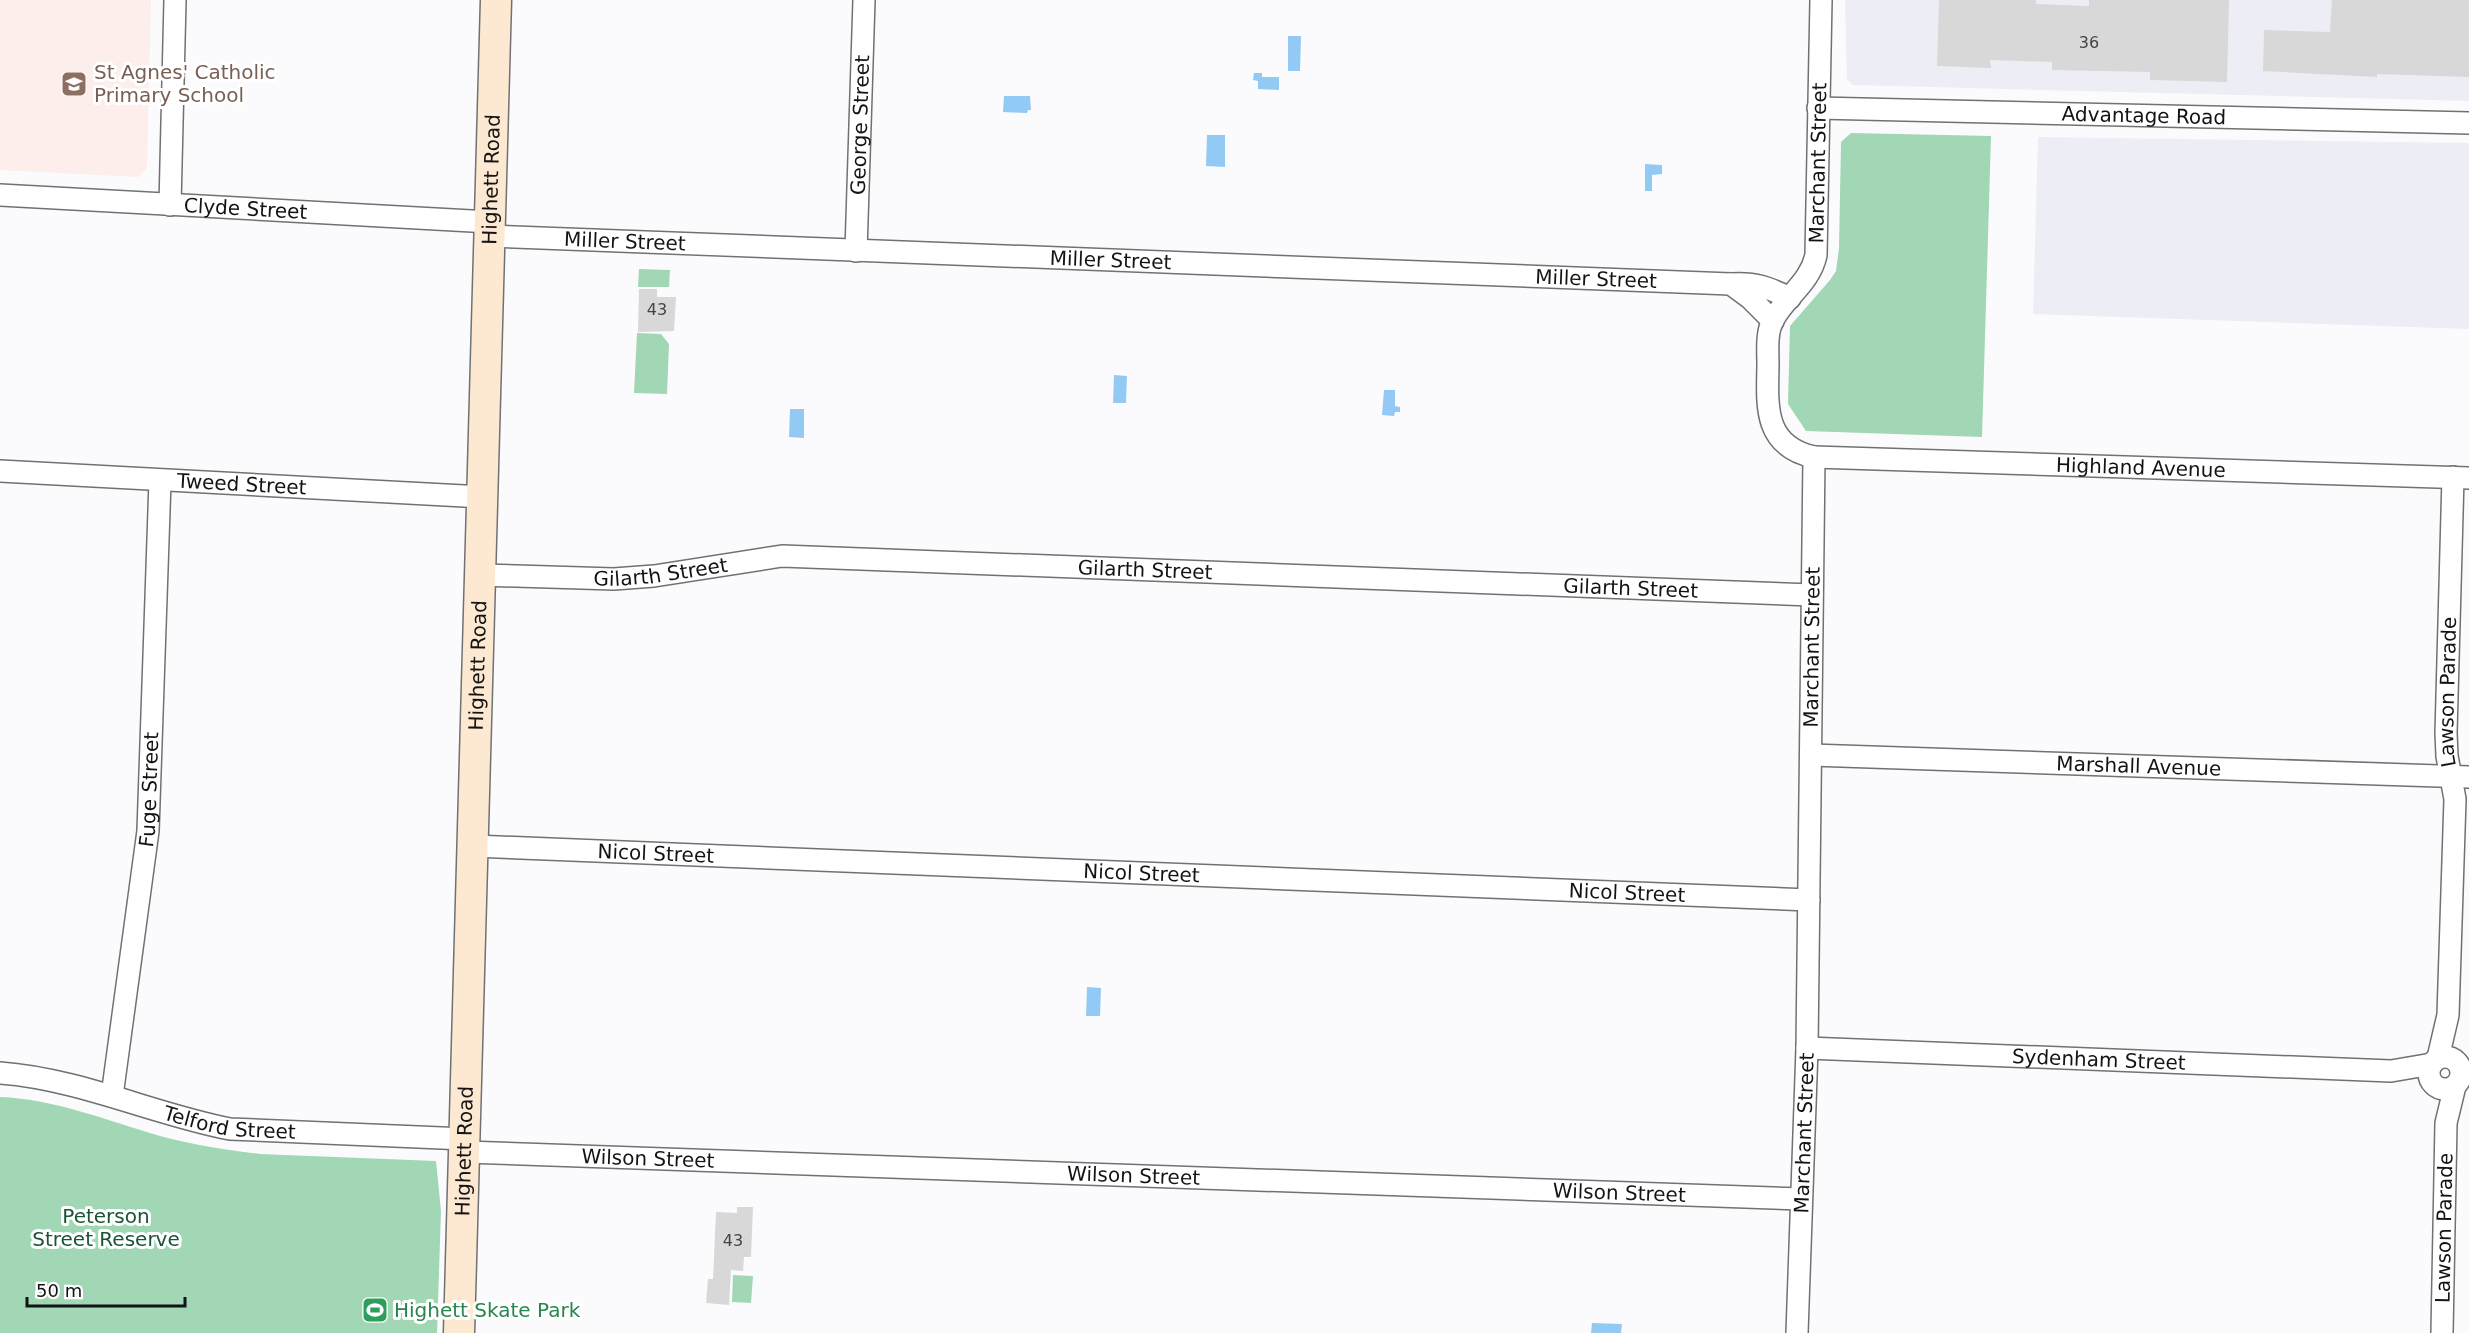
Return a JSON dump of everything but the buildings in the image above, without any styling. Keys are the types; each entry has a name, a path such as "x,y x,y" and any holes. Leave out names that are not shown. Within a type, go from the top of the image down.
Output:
{"street":[{"path":"170,205 175,0"},
{"name":"Highett Road","path":"459,1333 496,0"},
{"name":"George Street","path":"856,251 864,0"},
{"name":"Marchant Street","path":"1797,1333 1807,1048 1814,457 1802,454 1785,444 1774,431 1767,406 1768,347 1773,321 1807,278 1815,255 1821,0"},
{"name":"Advantage Road","path":"1818,108 2469,123"},
{"name":"Clyde Street","path":"0,195 490,229"},
{"name":"Miller Street","path":"490,229 856,251 1731,284 1748,282 1762,285 1790,298"},
{"path":"1731,284 1750,298 1773,321"},
{"name":"Highland Avenue","path":"1814,457 2461,477"},
{"name":"Tweed Street","path":"0,471 483,497"},
{"name":"Lawson Parade","path":"2442,1333 2455,799 2460,776 2446,756 2446,733 2461,477"},
{"name":"Fuge Street","path":"112,1096 148,831 160,481"},
{"name":"Gilarth Street","path":"480,575 624,578 654,576 782,556 1812,595"},
{"name":"Marshall Avenue","path":"1811,755 2460,776"},
{"name":"Nicol Street","path":"474,846 1809,900"},
{"name":"Sydenham Street","path":"1807,1048 2450,1073"},
{"name":"Telford Street","path":"0,1073 48,1079 112,1096 193,1122 230,1130 465,1145"},
{"name":"Wilson Street","path":"465,1145 1801,1199"}],"shaded area":[{"name":"St Agnes' Catholic Primary School","path":"0,0 151,0 147,168 138,177 0,170"},
{"path":"1845,0 2469,0 2469,101 1852,85 1847,79"},
{"path":"2038,137 2469,143 2469,329 2033,314"}],"green space":[{"path":"1851,133 1991,136 1982,437 1806,431 1788,404 1790,326 1836,271 1839,248 1841,142"},
{"path":"639,269 670,270 669,287 638,287"},
{"path":"637,333 661,334 669,344 667,394 634,393"},
{"name":"Peterson Street Reserve","path":"0,1097 61,1106 172,1139 235,1151 436,1161 441,1211 437,1333 0,1333"},
{"path":"733,1275 753,1276 751,1303 732,1302"}],"water":[{"path":"1288,36 1301,36 1300,71 1288,71"},
{"path":"1254,73 1262,73 1262,77 1279,77 1279,90 1258,89 1258,81 1253,80"},
{"path":"1004,96 1030,96 1031,110 1027,113 1003,112"},
{"path":"1207,135 1225,135 1225,167 1206,166"},
{"path":"1645,164 1662,165 1662,174 1652,175 1652,191 1645,191"},
{"path":"1114,375 1127,376 1126,403 1113,403"},
{"path":"1384,390 1395,390 1395,406 1400,407 1400,412 1395,412 1394,416 1382,415"},
{"path":"790,409 804,409 804,438 789,437"},
{"path":"1087,987 1101,988 1100,1016 1086,1016"},
{"path":"1592,1323 1622,1324 1621,1333 1591,1333"}],"place":[{"name":"St Agnes' Catholic Primary School","path":"74,84"},
{"name":"Highett Skate Park","path":"375,1310"}]}
